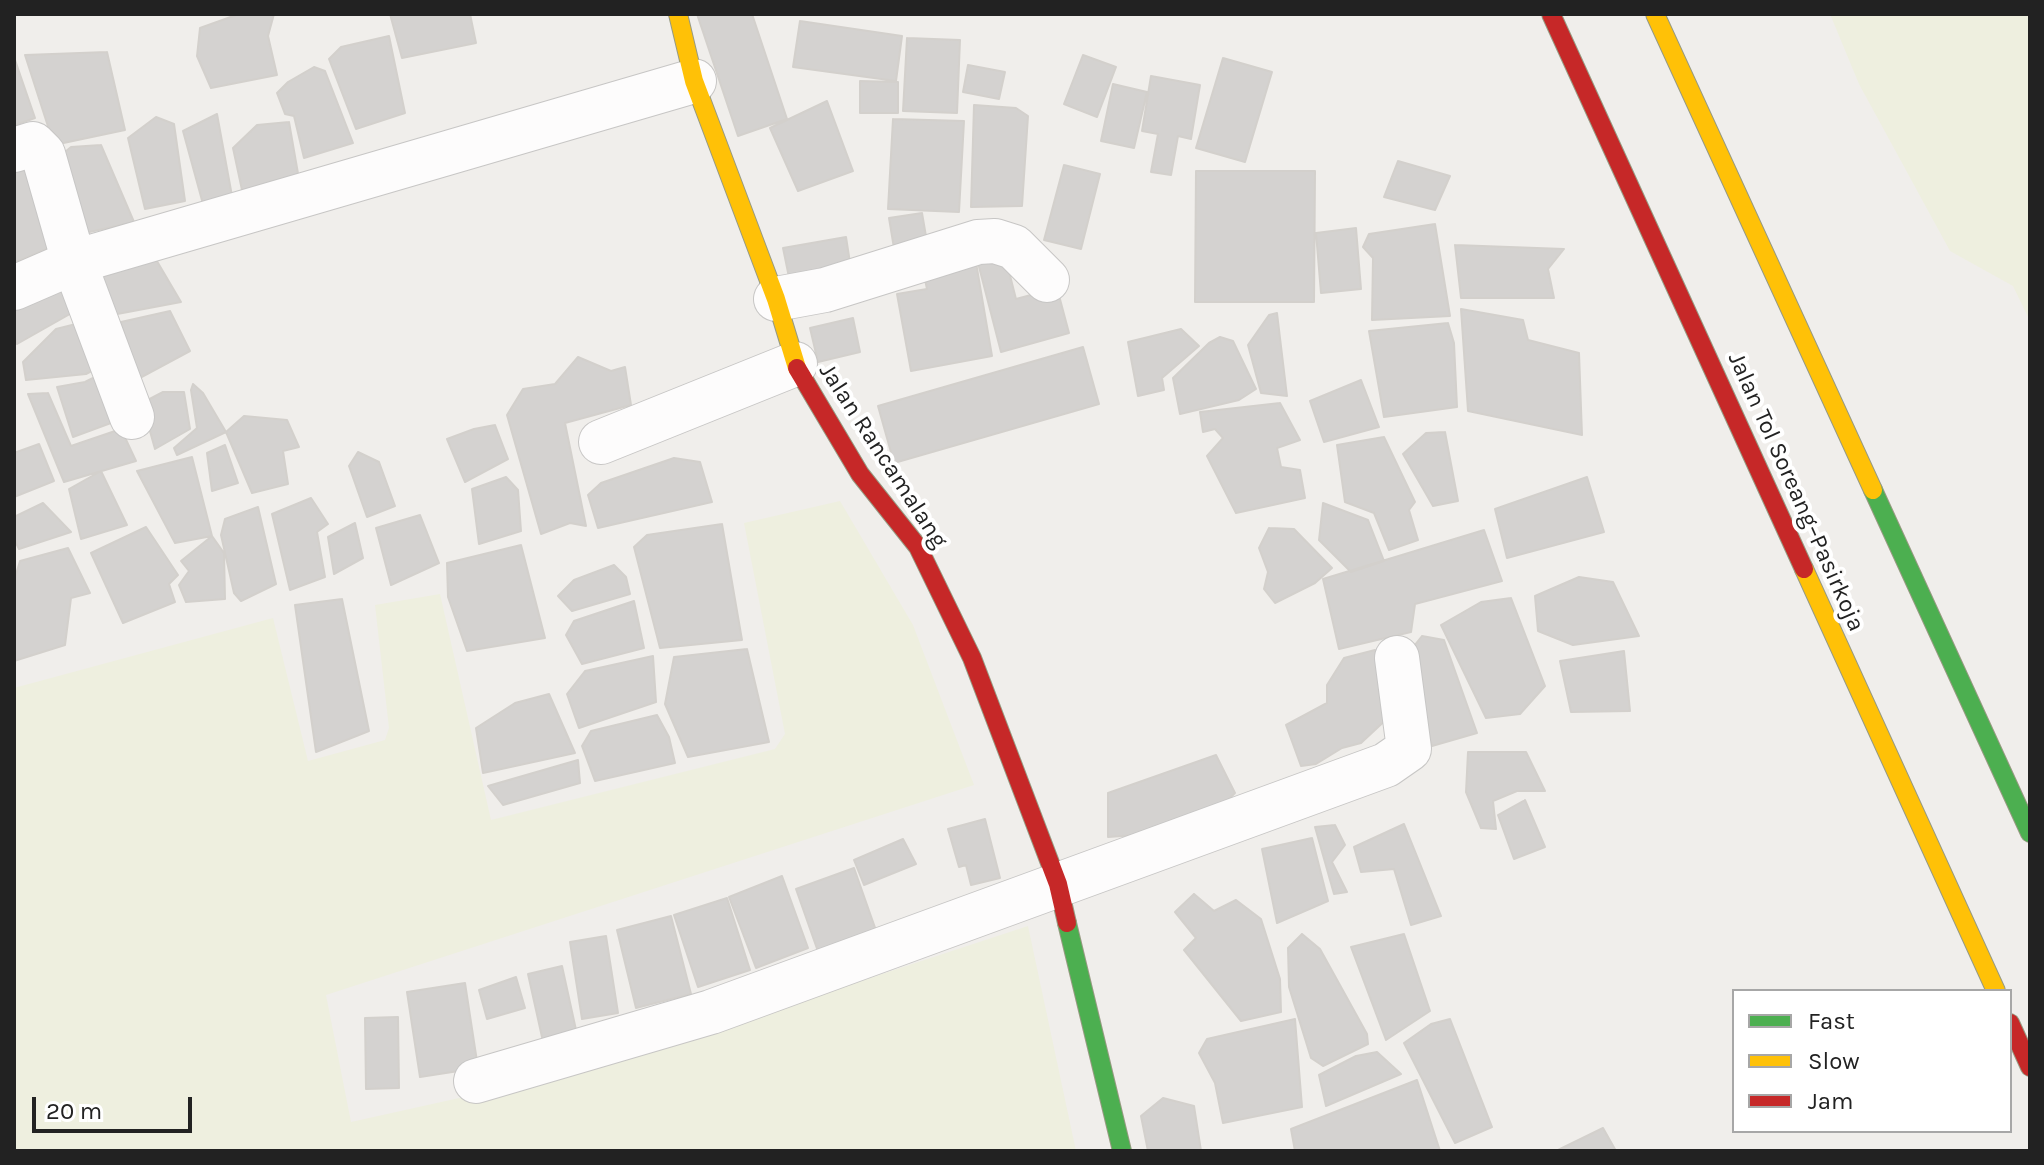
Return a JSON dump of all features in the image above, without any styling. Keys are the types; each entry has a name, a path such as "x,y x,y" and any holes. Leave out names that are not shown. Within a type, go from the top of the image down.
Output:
{"main road":[{"name":"Jalan Rancamalang","path":"678,14 694,81 776,299 795,364 860,474 918,547 972,658 1058,884 1122,1151"},
{"name":"Jalan Tol Soreang–Pasirkoja","path":"1551,14 1995,989"},
{"path":"1655,14 2030,833"},
{"path":"2012,1027 2030,1067"}],"street":[{"path":"14,288 74,262 694,81"},
{"path":"14,150 33,144 43,154 74,262 132,417"},
{"path":"776,299 825,290 978,242 995,241 1014,247 1047,280"},
{"path":"601,442 795,364"},
{"path":"476,1081 711,1012 1363,774 1409,749 1397,658"}],"green space":[{"path":"1830,14 2030,14 2030,321 2013,286 1950,251 1859,84"},
{"path":"840,501 913,625 974,785 326,995 351,1122 599,1067 1028,926 1076,1151 14,1151 14,688 273,618 308,761 385,740 389,728 375,605 440,594 491,820 775,749 785,734 744,523"}],"building":[{"path":"239,14 274,14 268,36 277,75 211,88 197,56 200,28"},
{"path":"390,14 470,14 476,43 402,58"},
{"path":"697,14 752,14 787,119 738,136"},
{"path":"800,21 902,36 896,81 793,67"},
{"path":"389,36 405,113 356,129 329,59 341,47"},
{"path":"907,38 960,40 957,113 903,111"},
{"path":"107,52 125,130 54,145 25,55"},
{"path":"1083,55 1116,67 1097,117 1064,104"},
{"path":"14,57 35,118 15,125 14,123"},
{"path":"1223,58 1272,72 1245,162 1196,148"},
{"path":"968,65 1005,72 999,99 963,92"},
{"path":"314,67 325,71 353,143 304,158 294,116 285,114 277,93 288,82"},
{"path":"1151,76 1200,85 1191,139 1178,136 1171,175 1151,172 1158,134 1142,131"},
{"path":"860,81 898,82 898,113 860,113"},
{"path":"1113,84 1147,92 1134,148 1101,141"},
{"path":"827,101 853,171 798,191 770,128"},
{"path":"974,105 1016,108 1028,116 1022,206 971,207"},
{"path":"217,114 232,196 203,204 183,131"},
{"path":"156,117 174,124 185,201 145,209 128,138"},
{"path":"893,119 964,121 959,212 888,209"},
{"path":"289,122 300,185 245,204 233,148 257,125"},
{"path":"101,145 134,222 85,233 59,157 71,147"},
{"path":"30,159 56,245 14,263 14,165"},
{"path":"1398,161 1450,176 1435,210 1384,197"},
{"path":"1064,165 1100,174 1081,249 1044,240"},
{"path":"1196,171 1315,171 1314,302 1195,302"},
{"path":"922,213 928,248 895,254 889,218"},
{"path":"1435,224 1450,316 1372,320 1373,258 1363,247 1369,234"},
{"path":"1356,228 1361,289 1321,293 1316,233"},
{"path":"846,237 852,276 791,287 783,248"},
{"path":"1455,245 1564,249 1548,269 1554,298 1461,298"},
{"path":"151,251 181,302 112,315 99,269"},
{"path":"974,251 992,356 911,371 897,294 927,289 921,261"},
{"path":"1004,252 1016,299 1057,288 1069,333 1001,352 977,259"},
{"path":"65,288 77,310 17,344 14,336 14,302"},
{"path":"1461,309 1523,320 1528,340 1579,353 1582,435 1468,411"},
{"path":"170,311 190,351 136,380 121,322"},
{"path":"1277,313 1287,396 1261,393 1248,345 1269,315"},
{"path":"853,318 860,352 818,362 810,328"},
{"path":"80,323 101,366 86,374 26,380 23,362 56,329"},
{"path":"1448,323 1454,343 1457,407 1384,417 1369,331"},
{"path":"1181,329 1199,346 1162,378 1164,390 1138,396 1128,342"},
{"path":"1220,337 1233,341 1256,389 1239,400 1180,414 1173,378 1209,343"},
{"path":"1083,347 1099,404 894,463 878,406"},
{"path":"578,357 611,371 625,367 631,405 565,423 586,526 570,523 541,534 507,415 523,389 555,384"},
{"path":"101,374 119,420 73,437 57,387 85,382"},
{"path":"1361,380 1379,427 1324,442 1310,401"},
{"path":"193,384 203,393 226,432 177,455 174,448 197,428 191,390"},
{"path":"163,392 184,392 190,429 155,449 142,403"},
{"path":"48,393 71,446 121,429 136,461 64,482 28,394"},
{"path":"1280,403 1300,440 1277,448 1281,467 1300,470 1305,498 1236,513 1207,456 1223,438 1215,429 1203,432 1200,412"},
{"path":"244,416 287,420 299,447 283,451 288,484 252,493 226,432"},
{"path":"495,425 508,459 465,482 447,439"},
{"path":"1445,432 1458,501 1433,506 1403,454 1426,433"},
{"path":"1384,437 1415,502 1409,510 1418,540 1389,550 1374,513 1345,502 1337,445"},
{"path":"39,444 54,481 14,497 14,453"},
{"path":"225,445 238,483 212,491 207,453"},
{"path":"358,452 379,462 395,506 367,517 349,466"},
{"path":"192,457 212,536 175,543 137,471"},
{"path":"674,458 700,462 712,502 598,528 588,495 601,483"},
{"path":"101,471 127,525 81,539 69,489"},
{"path":"506,477 518,490 521,531 479,544 472,489"},
{"path":"1587,477 1604,532 1507,558 1495,509"},
{"path":"311,498 328,524 317,532 325,577 290,590 272,514"},
{"path":"43,503 71,532 19,549 14,539 14,517"},
{"path":"1323,503 1368,520 1384,561 1351,572 1319,540"},
{"path":"258,507 276,584 241,601 234,593 221,535 225,519"},
{"path":"420,515 439,563 391,585 376,528"},
{"path":"355,523 363,558 334,574 328,537"},
{"path":"722,524 742,640 660,648 634,547 647,535"},
{"path":"146,527 178,575 169,584 175,602 123,623 91,553"},
{"path":"1269,528 1294,529 1332,568 1315,583 1275,603 1264,589 1268,572 1259,548"},
{"path":"1484,530 1502,581 1415,604 1411,632 1339,649 1323,579"},
{"path":"212,536 224,553 225,599 186,602 179,585 189,571 181,561"},
{"path":"521,545 545,638 467,651 448,597 447,563"},
{"path":"68,548 90,593 71,598 65,645 14,661 14,581 20,561"},
{"path":"614,565 626,577 630,594 572,611 558,596 574,580"},
{"path":"1579,577 1613,582 1639,636 1573,645 1538,631 1535,596"},
{"path":"1511,598 1545,686 1520,714 1486,718 1441,625 1481,602"},
{"path":"342,599 369,731 316,752 295,605"},
{"path":"634,601 644,648 582,664 566,635 574,621"},
{"path":"1422,636 1444,640 1477,733 1432,746 1406,656"},
{"path":"747,649 769,742 688,757 665,704 674,657"},
{"path":"1375,650 1390,716 1361,743 1342,748 1316,764 1301,766 1286,725 1327,703 1327,685 1344,658"},
{"path":"1624,651 1630,711 1571,712 1560,661"},
{"path":"653,656 656,702 579,728 567,694 585,671"},
{"path":"549,694 575,753 483,773 476,728 515,703"},
{"path":"657,715 669,737 675,763 595,781 582,746 591,731"},
{"path":"1468,752 1526,752 1545,791 1517,791 1493,801 1496,829 1481,828 1466,792"},
{"path":"1216,755 1235,793 1219,809 1150,834 1108,837 1108,793"},
{"path":"578,760 580,783 503,805 488,786"},
{"path":"1525,800 1545,847 1514,859 1498,815"},
{"path":"985,819 1000,878 971,885 966,865 959,867 948,829"},
{"path":"1404,824 1441,916 1411,925 1394,869 1361,872 1354,847"},
{"path":"1335,825 1345,845 1332,862 1347,892 1334,894 1315,827"},
{"path":"1312,838 1328,901 1277,923 1262,849"},
{"path":"903,839 916,864 864,885 854,860"},
{"path":"854,868 879,939 821,960 796,889"},
{"path":"782,876 808,948 756,968 729,897"},
{"path":"1194,894 1214,911 1236,900 1261,919 1280,979 1281,1012 1241,1021 1184,950 1196,938 1175,912"},
{"path":"727,898 750,970 698,987 674,915"},
{"path":"671,916 691,994 636,1008 617,930"},
{"path":"1302,934 1320,949 1367,1034 1368,1044 1323,1066 1311,1058 1289,987 1288,948"},
{"path":"1404,934 1430,1011 1386,1040 1351,947"},
{"path":"606,936 618,1013 582,1019 570,942"},
{"path":"562,966 578,1039 544,1046 528,974"},
{"path":"516,977 525,1008 487,1019 479,990"},
{"path":"465,983 478,1068 420,1077 407,992"},
{"path":"398,1017 399,1088 366,1089 365,1018"},
{"path":"1295,1019 1302,1107 1223,1123 1215,1083 1199,1053 1207,1039"},
{"path":"1450,1019 1492,1127 1455,1143 1404,1043 1431,1024"},
{"path":"1377,1052 1401,1074 1326,1106 1319,1075 1356,1056"},
{"path":"1417,1080 1440,1151 1295,1151 1291,1129"},
{"path":"1163,1098 1194,1106 1201,1151 1148,1151 1141,1116"},
{"path":"1603,1128 1616,1151 1556,1151"}],"traffic: fast":[{"path":"1873,490 2030,833"},
{"path":"1067,923 1122,1151"}],"traffic: slow":[{"path":"678,14 694,81 776,299 797,368"},
{"path":"1655,14 1873,490"},
{"path":"1804,569 1995,989"}],"traffic: jam":[{"path":"1551,14 1804,569"},
{"path":"797,368 860,474 918,547 972,658 1058,884 1067,923"},
{"path":"2012,1027 2030,1067"}]}
